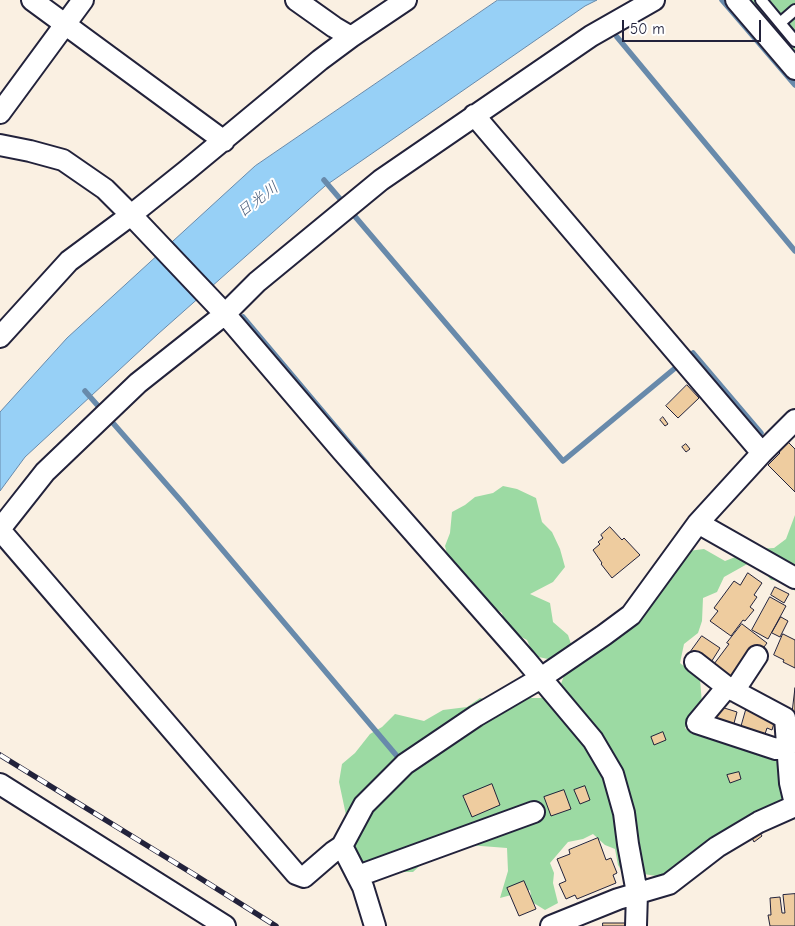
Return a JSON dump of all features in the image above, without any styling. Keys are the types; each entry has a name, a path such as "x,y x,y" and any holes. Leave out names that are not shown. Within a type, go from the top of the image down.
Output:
{"street":[{"path":"32,0 224,141"},
{"path":"0,112 83,0"},
{"path":"296,0 351,37"},
{"path":"0,337 69,261 133,217 320,60 406,0"},
{"path":"654,0 590,36 381,180 257,282 138,384 45,472 0,529 296,874 304,878 342,846 364,805 405,764 476,716 541,678 604,636 631,615 698,523 795,420"},
{"path":"736,0 792,52"},
{"path":"474,115 762,453"},
{"path":"0,145 63,160 105,189 133,217 223,312 593,740 613,774 624,813 637,893 636,926"},
{"path":"698,523 795,578"},
{"path":"757,656 731,689 697,723 776,749 787,746"},
{"path":"551,926 618,899 669,884 717,847 760,822 795,805 790,783 785,718 731,689 695,662"},
{"path":"0,784 225,926"},
{"path":"358,876 534,812"},
{"path":"342,846 363,887 375,926"}],"lane":[{"path":"761,0 780,23 792,52"},
{"path":"780,23 795,10"}],"green space":[{"path":"749,0 795,0 795,75 790,57 794,52 778,32 772,32 748,8"},
{"path":"503,486 517,489 536,498 542,522 552,532 560,549 565,567 553,582 530,594 550,603 553,622 568,635 573,650 595,649 608,646 621,628 642,619 648,604 663,590 667,571 682,563 688,551 704,549 725,561 756,549 774,548 786,539 795,515 795,591 786,581 771,580 761,568 749,563 724,577 717,592 703,598 702,621 698,633 684,644 680,663 700,679 702,704 685,728 692,734 693,727 782,757 786,802 698,854 696,850 696,853 662,877 644,874 629,883 618,865 615,849 605,845 593,834 583,839 568,842 550,863 554,873 553,883 558,903 545,910 532,902 530,890 500,898 508,871 507,848 468,845 429,857 413,872 392,872 358,863 352,850 354,836 346,815 339,782 342,764 355,753 370,734 382,727 395,714 424,721 443,710 467,707 480,698 501,703 519,698 541,698 561,684 566,670 548,659 534,656 527,640 506,629 502,613 477,595 464,573 449,562 445,546 450,533 452,512 475,497 493,493"}],"water":[{"name":"日光川","path":"498,0 597,0 585,6 325,186 158,334 25,457 0,491 0,412 67,338 255,166"}],"building":[{"path":"687,385 699,398 678,418 666,406"},
{"path":"663,417 668,424 665,426 660,420"},
{"path":"786,440 795,449 795,492 768,465 780,453 776,449"},
{"path":"686,444 690,449 686,452 682,447"},
{"path":"610,527 622,540 624,538 640,555 612,578 593,550 600,544 598,542 603,538 601,535"},
{"path":"748,573 762,583 754,595 757,597 750,607 754,610 745,621 743,620 731,636 710,621 718,611 714,608 734,581 740,585"},
{"path":"775,587 789,594 784,603 771,595"},
{"path":"770,597 786,606 768,639 752,630"},
{"path":"781,617 788,621 780,637 772,633"},
{"path":"742,624 767,643 761,651 755,646 731,683 711,668"},
{"path":"783,634 795,640 795,668 774,655"},
{"path":"702,636 720,648 708,667 689,654"},
{"path":"795,688 795,717 792,716"},
{"path":"718,706 737,712 733,727 714,721"},
{"path":"746,710 770,717 769,721 774,723 772,730 767,728 762,737 740,731"},
{"path":"663,732 666,740 654,745 651,737"},
{"path":"739,772 741,779 730,783 727,775"},
{"path":"492,784 500,805 472,817 463,796"},
{"path":"585,786 590,800 580,804 574,790"},
{"path":"564,790 571,809 551,816 544,797"},
{"path":"760,833 762,836 754,842 752,838"},
{"path":"598,838 606,860 611,858 617,873 613,875 616,883 577,899 575,895 566,899 559,884 566,881 557,859 570,854 569,850"},
{"path":"524,881 536,909 519,916 507,888"},
{"path":"795,894 795,926 770,926 768,915 771,915 770,898 780,897 782,913 785,913 783,895"},
{"path":"603,923 627,923 627,926 603,926"}],"waterway":[{"path":"722,0 795,85"},
{"path":"617,37 795,251"},
{"path":"324,180 563,461 680,364"},
{"path":"243,317 367,464"},
{"path":"693,353 761,433"},
{"path":"85,391 182,502 402,762"}],"railway":[{"path":"0,755 276,926"}]}
